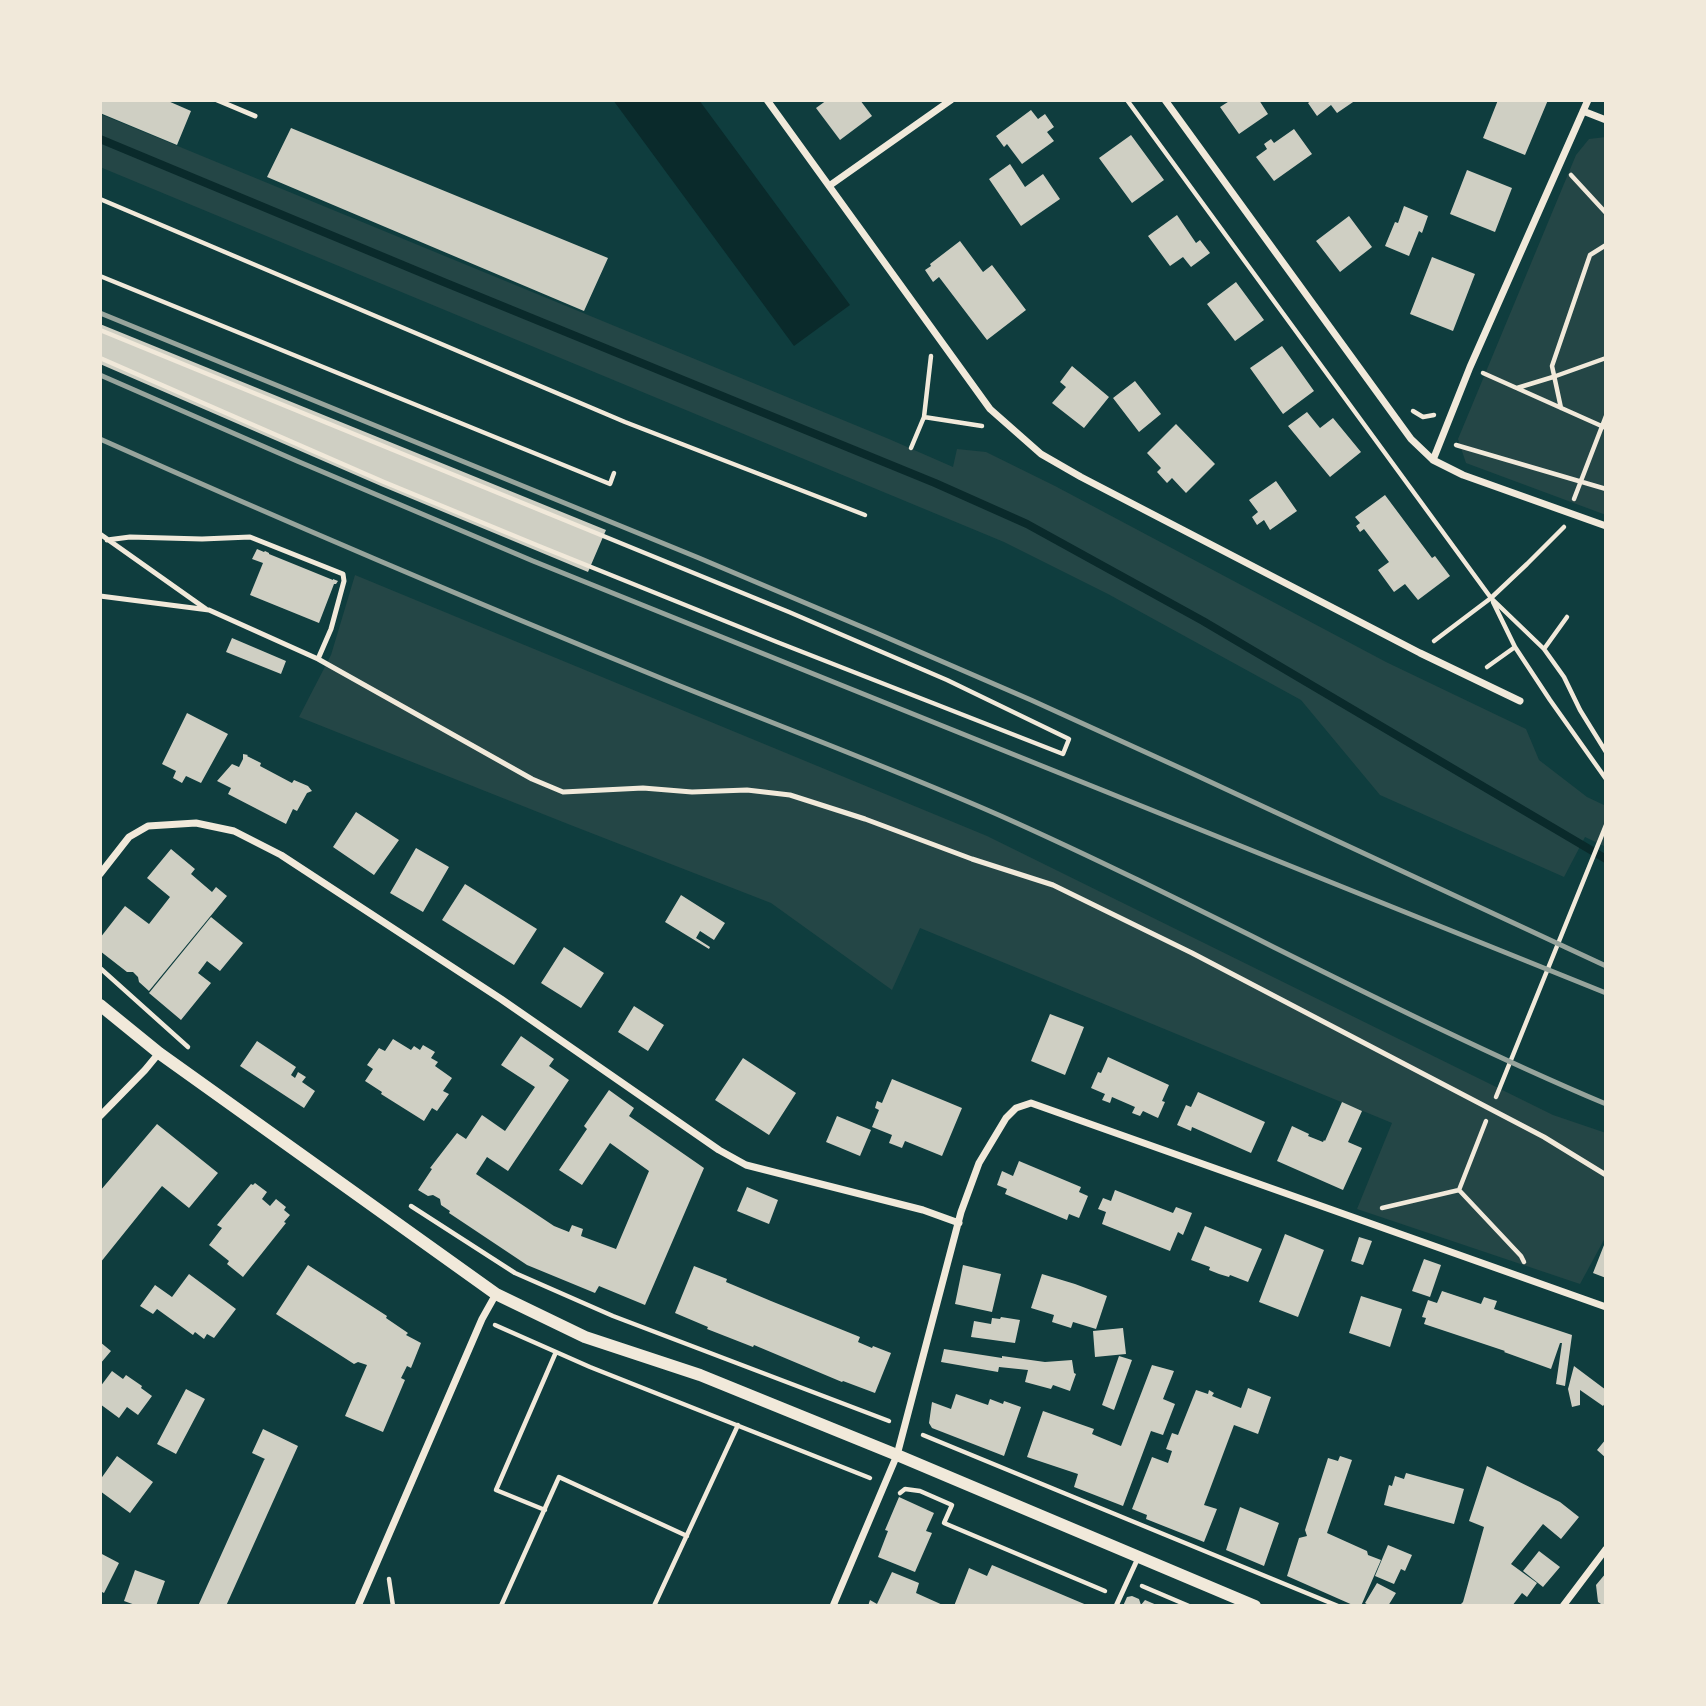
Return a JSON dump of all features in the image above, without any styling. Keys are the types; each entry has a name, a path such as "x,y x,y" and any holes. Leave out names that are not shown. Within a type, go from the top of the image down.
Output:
{"street":[{"path":"767,100 990,410 1041,454 1420,653 1520,701"},
{"path":"829,186 951,100"},
{"path":"1165,100 1411,439 1433,460 1463,475 1606,526"},
{"path":"1433,460 1588,100"},
{"path":"1583,111 1606,120"},
{"path":"100,874 129,837 148,826 196,823 234,831 281,855 501,999 719,1150 746,1165 923,1210 958,1223"},
{"path":"100,1005 159,1053 496,1294 585,1337 700,1375 1255,1606"},
{"path":"100,1116 159,1053"},
{"path":"833,1606 897,1455 961,1212 979,1163 1006,1118 1016,1108 1031,1102 1606,1307"},
{"path":"358,1606 482,1320 496,1294"},
{"path":"1563,1606 1606,1549"}],"lane":[{"path":"217,100 255,116"},
{"path":"100,534 209,610 318,659 532,779 563,792 643,788 692,792 747,790 790,795 1054,885 1192,953 1544,1137 1606,1175"},
{"path":"107,540 130,537 250,537 343,574 344,581 331,629 318,659"},
{"path":"100,596 209,610"},
{"path":"1116,1606 1138,1557"}],"path":[{"path":"1127,100 1491,598 1544,649 1564,677 1580,710 1606,752"},
{"path":"1560,163 1606,213"},
{"path":"100,199 625,422 865,515"},
{"path":"1561,408 1552,366 1590,255 1606,245"},
{"path":"100,276 610,484 614,473"},
{"path":"100,330 705,577 947,680 1069,739 1063,754 539,546 384,482 100,358"},
{"path":"911,448 925,417 934,331"},
{"path":"1516,388 1606,358"},
{"path":"1471,367 1604,427"},
{"path":"1405,401 1413,412 1423,417 1433,415 1440,409"},
{"path":"1420,653 1491,598 1528,565 1564,527 1606,416"},
{"path":"925,417 1013,431"},
{"path":"1455,445 1606,489"},
{"path":"1491,598 1515,647 1606,779"},
{"path":"1544,649 1567,617"},
{"path":"1472,678 1515,647"},
{"path":"1492,1106 1606,825"},
{"path":"100,968 196,1053"},
{"path":"1459,1190 1487,1118"},
{"path":"1359,1220 1374,1210 1459,1190"},
{"path":"1459,1190 1521,1256"},
{"path":"408,1204 515,1273 612,1316 889,1421"},
{"path":"482,1320 885,1485"},
{"path":"544,1510 496,1490 556,1352"},
{"path":"654,1606 737,1425"},
{"path":"923,1434 1338,1606"},
{"path":"501,1606 559,1477 687,1536"},
{"path":"920,1491 952,1504 944,1523 1120,1597"},
{"path":"1128,1580 1189,1606"}],"shaded area":[{"path":"613,100 699,100 850,305 794,346"},
{"path":"100,114 953,467 957,449 986,452 1386,662 1526,729 1539,760 1587,797 1606,806 1606,847 1585,837 1564,877 1380,795 1301,700 1108,594 1004,542 100,167"},
{"path":"1606,137 1606,515 1466,463 1458,439 1576,155 1589,139"},
{"path":"355,575 987,836 1553,1115 1606,1133 1606,1236 1580,1284 1357,1209 1392,1123 920,928 892,990 771,903 299,717 331,655"}],"building":[{"path":"100,100 169,100 191,111 177,145 100,113"},
{"path":"827,100 860,100 872,116 840,140 816,108"},
{"path":"1231,100 1259,100 1268,114 1239,134 1220,107"},
{"path":"1312,100 1356,100 1337,113 1331,105 1317,116 1308,103"},
{"path":"1498,100 1548,100 1525,155 1483,138"},
{"path":"1031,110 1038,119 1045,114 1054,127 1047,132 1054,141 1022,164 1007,144 1004,147 996,136"},
{"path":"291,128 608,258 584,311 267,177"},
{"path":"1294,129 1312,154 1274,181 1256,157 1267,149 1264,144 1271,139 1274,143"},
{"path":"1131,135 1164,180 1132,203 1099,158"},
{"path":"1010,164 1025,187 1043,174 1060,199 1021,226 989,179"},
{"path":"1467,170 1512,188 1495,232 1450,214"},
{"path":"1404,206 1428,216 1409,256 1385,246"},
{"path":"1177,215 1196,243 1200,240 1210,253 1191,267 1183,257 1170,266 1148,236"},
{"path":"1349,216 1372,247 1340,272 1316,241"},
{"path":"960,241 983,272 992,265 1026,310 987,340 939,277 933,282 925,270"},
{"path":"1432,257 1475,274 1453,331 1410,314"},
{"path":"1236,282 1264,320 1235,341 1207,304"},
{"path":"100,324 606,530 588,572 100,364"},
{"path":"1282,346 1314,391 1283,414 1250,368"},
{"path":"1072,366 1109,397 1084,428 1052,403 1066,387 1060,382"},
{"path":"1135,381 1161,414 1139,432 1113,398"},
{"path":"1307,412 1320,428 1333,418 1361,452 1330,477 1288,426"},
{"path":"1176,424 1215,464 1186,493 1172,478 1167,483 1157,472 1161,468 1147,453"},
{"path":"1276,481 1297,511 1270,530 1264,520 1257,525 1252,517 1258,512 1249,500"},
{"path":"1385,495 1432,558 1435,556 1450,576 1418,600 1405,584 1394,592 1378,570 1389,562 1364,529 1360,532 1356,526 1360,523 1355,517"},
{"path":"257,549 338,581 334,584 319,623 250,595 263,563 252,559"},
{"path":"232,638 286,661 281,674 226,652"},
{"path":"187,713 228,734 201,783 186,776 182,783 173,778 176,771 162,764"},
{"path":"243,754 261,763 260,766 292,783 294,780 308,786 312,791 307,793 297,811 293,809 286,824 228,794 231,788 217,781 232,764 239,767"},
{"path":"356,812 399,840 374,875 333,847"},
{"path":"416,848 449,867 423,912 390,893"},
{"path":"171,849 195,869 191,874 212,892 216,887 227,896 149,991 133,972 127,972 100,951 100,938 125,906 149,924 170,897 147,878"},
{"path":"465,884 537,929 514,965 442,920"},
{"path":"681,895 725,923 714,940 700,931 696,938 710,947 709,949 665,922"},
{"path":"211,917 243,943 220,971 207,961 198,973 211,983 181,1020 149,993"},
{"path":"564,947 604,973 581,1008 541,983"},
{"path":"634,1006 664,1025 648,1051 618,1032"},
{"path":"1050,1014 1084,1027 1065,1075 1031,1061"},
{"path":"521,1036 554,1059 549,1066 569,1080 508,1171 487,1157 476,1174 554,1226 569,1232 572,1225 583,1229 581,1236 616,1249 649,1171 610,1143 582,1185 559,1170 587,1129 584,1126 609,1090 634,1108 629,1116 704,1168 645,1305 599,1286 595,1293 527,1265 449,1213 450,1211 441,1205 440,1199 418,1190 432,1169 430,1168 457,1133 466,1139 482,1115 505,1131 535,1087 501,1065"},
{"path":"393,1039 411,1050 414,1046 420,1050 423,1045 435,1052 431,1058 438,1062 435,1066 452,1078 443,1091 449,1094 437,1111 432,1108 424,1121 365,1081 373,1069 367,1065 379,1048 385,1051"},
{"path":"257,1041 296,1067 291,1075 295,1078 298,1072 306,1077 302,1082 315,1091 304,1108 240,1066"},
{"path":"1108,1057 1169,1085 1158,1118 1143,1111 1140,1116 1132,1113 1135,1107 1112,1097 1110,1103 1102,1100 1105,1094 1091,1088"},
{"path":"743,1058 796,1093 769,1135 715,1100"},
{"path":"892,1079 962,1108 942,1156 905,1141 902,1148 889,1143 892,1135 872,1127 879,1110 875,1108 877,1101 882,1103"},
{"path":"1198,1092 1265,1122 1251,1153 1192,1127 1191,1131 1177,1125 1186,1105 1191,1107"},
{"path":"1342,1102 1362,1111 1348,1142 1362,1148 1343,1190 1277,1161 1292,1126 1309,1134 1308,1136 1325,1141"},
{"path":"837,1116 871,1130 860,1156 826,1142"},
{"path":"157,1124 218,1173 189,1208 162,1186 100,1263 100,1191"},
{"path":"1019,1161 1081,1187 1079,1192 1088,1196 1079,1218 1069,1214 1067,1220 1005,1194 1007,1189 997,1185 1002,1171 1013,1176"},
{"path":"255,1183 267,1192 262,1199 270,1206 276,1199 286,1207 284,1210 290,1215 243,1277 209,1245 222,1228 217,1225 251,1184"},
{"path":"747,1187 778,1200 769,1224 737,1211"},
{"path":"1115,1190 1173,1213 1176,1207 1192,1213 1183,1235 1178,1232 1170,1251 1102,1224 1106,1212 1098,1209 1103,1198 1111,1201"},
{"path":"1205,1226 1262,1249 1248,1282 1219,1274 1209,1270 1210,1267 1191,1260"},
{"path":"1285,1234 1324,1250 1298,1317 1259,1302"},
{"path":"1359,1237 1372,1241 1363,1265 1351,1261"},
{"path":"1606,1240 1606,1278 1593,1273"},
{"path":"1424,1259 1441,1265 1430,1297 1412,1291"},
{"path":"308,1265 387,1316 386,1318 408,1333 406,1335 421,1343 411,1368 407,1366 401,1378 405,1380 383,1432 345,1416 367,1365 358,1362 354,1364 276,1314"},
{"path":"963,1265 1001,1274 992,1312 955,1304"},
{"path":"694,1266 727,1279 726,1282 860,1337 858,1342 891,1353 875,1393 707,1329 708,1327 675,1313"},
{"path":"189,1274 236,1309 214,1338 207,1334 204,1339 195,1332 193,1335 157,1309 153,1314 140,1306 155,1285 172,1297"},
{"path":"1042,1274 1107,1296 1096,1329 1073,1322 1071,1328 1052,1322 1054,1315 1031,1308"},
{"path":"1442,1291 1481,1304 1484,1297 1497,1301 1494,1309 1572,1335 1565,1386 1556,1384 1562,1343 1551,1369 1424,1324 1426,1318 1422,1317 1428,1300 1437,1303"},
{"path":"1361,1296 1402,1309 1390,1347 1349,1333"},
{"path":"992,1318 1020,1320 1015,1343 971,1337 974,1321 991,1324"},
{"path":"1123,1328 1126,1354 1095,1357 1093,1331"},
{"path":"100,1342 111,1351 100,1364"},
{"path":"944,1349 1045,1362 1072,1360 1076,1374 1070,1391 1053,1385 1051,1389 1025,1382 1028,1370 999,1367 998,1372 941,1362"},
{"path":"1119,1356 1132,1360 1114,1410 1102,1405"},
{"path":"1152,1365 1174,1371 1163,1399 1175,1404 1163,1435 1151,1431 1123,1506 1074,1487 1078,1474 1027,1457 1043,1411 1094,1429 1092,1434 1121,1446"},
{"path":"1574,1366 1606,1390 1606,1402 1603,1406 1580,1390 1580,1405 1572,1407 1568,1389"},
{"path":"112,1371 123,1379 126,1375 152,1396 138,1415 127,1407 119,1418 100,1404 100,1387"},
{"path":"1248,1388 1271,1397 1258,1434 1234,1425 1204,1505 1217,1509 1204,1542 1146,1519 1147,1515 1132,1509 1152,1457 1168,1463 1172,1451 1166,1449 1172,1433 1178,1435 1196,1390 1208,1394 1209,1390 1214,1393 1212,1396 1241,1408"},
{"path":"186,1389 205,1399 176,1454 157,1444"},
{"path":"956,1394 988,1405 990,1399 1021,1407 1004,1456 932,1428 929,1423 932,1402 951,1409"},
{"path":"263,1429 298,1446 226,1606 198,1606 265,1459 252,1453"},
{"path":"1606,1439 1606,1458 1597,1450"},
{"path":"117,1456 153,1482 130,1513 100,1491 100,1480"},
{"path":"1340,1456 1352,1460 1327,1533 1381,1560 1361,1606 1355,1606 1287,1576 1299,1538 1307,1536 1305,1530 1328,1458 1338,1461"},
{"path":"1487,1466 1560,1502 1579,1517 1561,1539 1543,1524 1511,1564 1537,1583 1527,1597 1522,1593 1512,1606 1459,1606 1463,1602 1484,1527 1469,1521"},
{"path":"1406,1473 1464,1489 1454,1524 1384,1505 1389,1485 1392,1486 1395,1476 1404,1479"},
{"path":"899,1497 934,1513 926,1531 932,1533 915,1572 878,1557 888,1531 885,1530"},
{"path":"1240,1507 1279,1523 1264,1566 1226,1550"},
{"path":"1388,1545 1412,1555 1405,1571 1401,1569 1394,1584 1375,1576"},
{"path":"1539,1551 1560,1567 1543,1587 1523,1571"},
{"path":"100,1553 119,1563 104,1593 100,1591"},
{"path":"992,1565 1089,1606 954,1606 969,1568 987,1576"},
{"path":"135,1570 165,1581 156,1606 138,1606 124,1601"},
{"path":"892,1572 919,1583 916,1593 945,1606 868,1606 870,1600 877,1604"},
{"path":"1606,1573 1604,1606 1598,1602 1596,1585"},
{"path":"1377,1583 1396,1593 1388,1606 1370,1606 1365,1603"},
{"path":"1127,1597 1139,1599 1141,1605 1145,1600 1159,1606 1123,1606"}],"waterway":[{"path":"100,139 935,483 1027,524 1203,621 1606,859"}],"railway":[{"path":"100,313 699,558 1031,700 1606,966"},
{"path":"100,375 533,561 1606,993"},
{"path":"100,439 521,621 1001,816 1153,887 1453,1035 1606,1104"}]}
